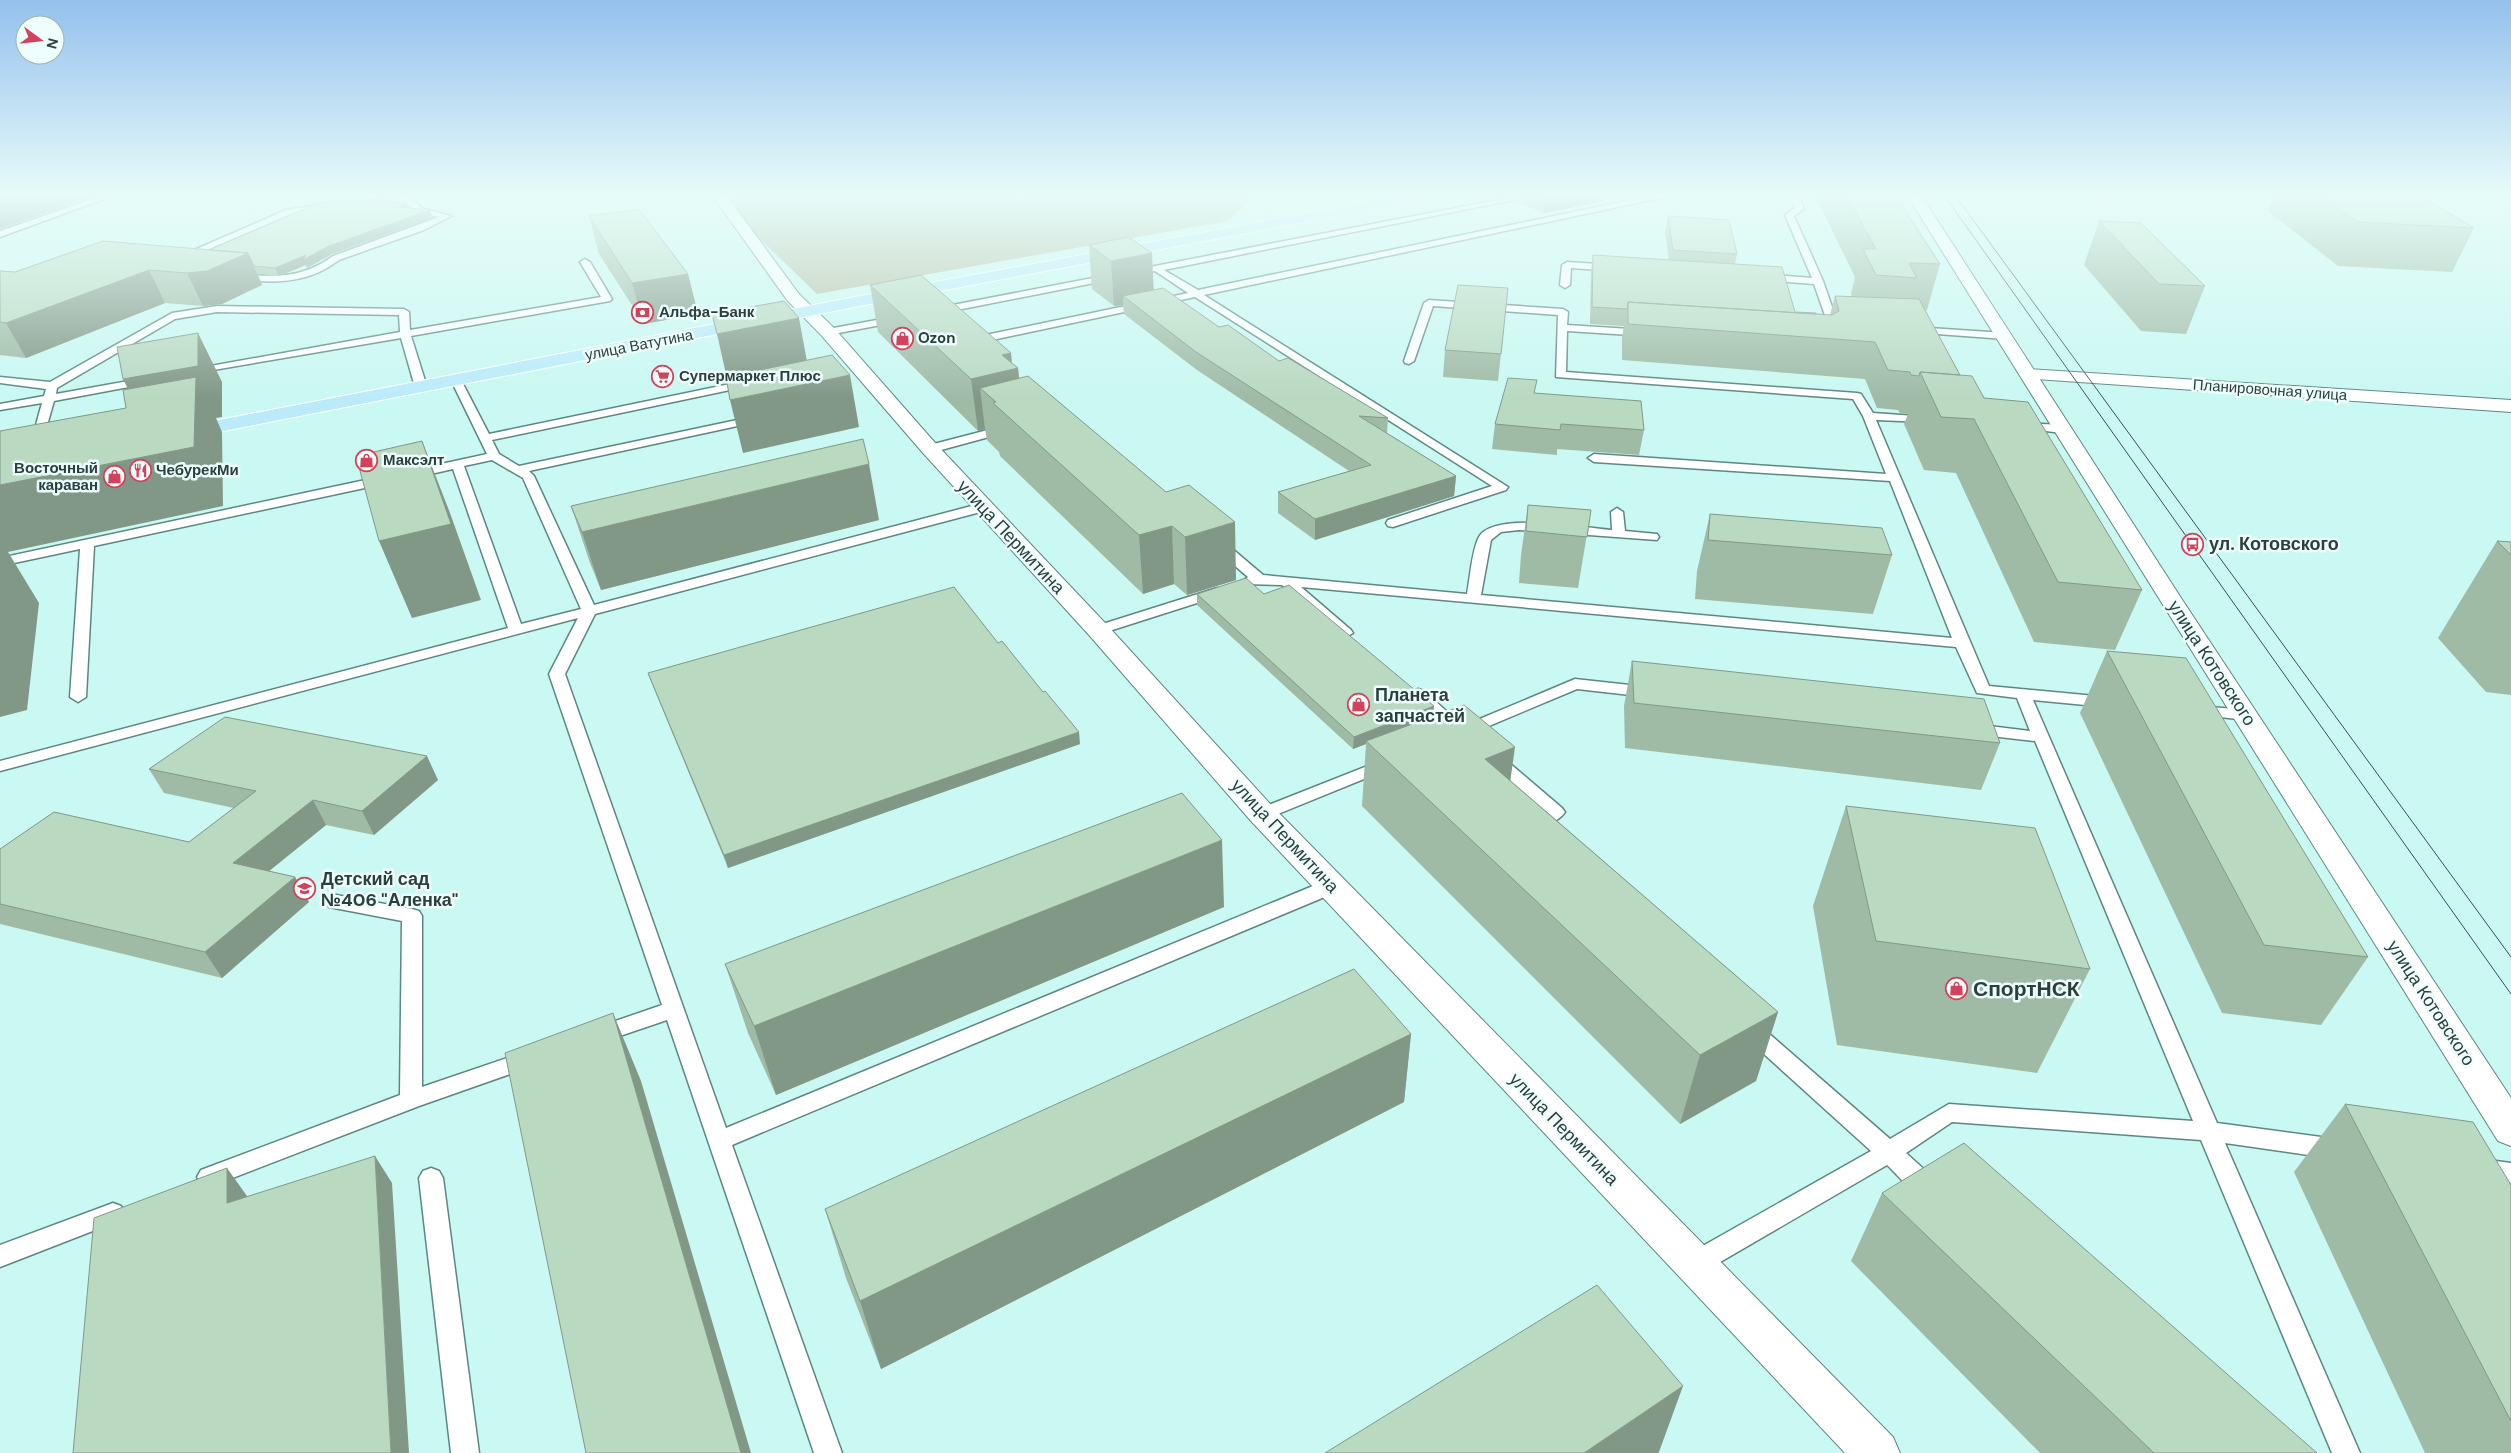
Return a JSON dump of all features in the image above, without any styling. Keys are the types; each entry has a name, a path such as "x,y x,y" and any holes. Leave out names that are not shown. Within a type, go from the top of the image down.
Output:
{"main road":[{"name":"улица Ватутина","path":"168,436 456,380 818,322 1101,263"}],"street":[{"name":"улица Пермитина","path":"768,263 793,297 818,322 983,507 1098,630 1262,814 1877,1453"},
{"name":"улица Котовского","path":"1957,263 2171,601 2247,716 2511,1130"},
{"name":"Планировочная улица","path":"2028,374 2511,406"}],"lane":[{"path":"233,277 289,280 325,267 330,263"},
{"path":"183,374 607,299 585,263"},
{"path":"925,313 1189,263"},
{"path":"991,353 976,340 1344,263"},
{"path":"1810,263 1833,324"},
{"path":"1565,286 1567,265 1626,269"},
{"path":"1158,269 1502,487 1393,523"},
{"path":"1751,277 1818,281"},
{"path":"1409,361 1429,303 1563,312 1560,375 1857,396 1869,416 1962,643 1984,690 2119,703"},
{"path":"0,380 52,386 172,316 192,312 217,309 404,312 405,334 421,387"},
{"path":"818,322 906,317"},
{"path":"1563,328 1659,334"},
{"path":"1900,329 2004,336"},
{"path":"0,407 154,379"},
{"path":"456,380 494,456 528,476 589,611"},
{"path":"484,438 763,380"},
{"path":"34,453 52,386"},
{"path":"516,470 769,416"},
{"path":"1869,416 1935,420"},
{"path":"2011,425 2063,428"},
{"path":"930,449 1016,427"},
{"path":"0,562 494,456"},
{"path":"1594,458 1894,478"},
{"path":"457,464 516,630"},
{"path":"0,766 983,507"},
{"path":"1617,512 1619,534"},
{"path":"1474,598 1485,538 1497,529 1519,526 1652,537"},
{"path":"1206,534 1259,578"},
{"path":"78,697 87,543"},
{"path":"1098,630 1259,578 1962,643"},
{"path":"1285,581 1358,644"},
{"path":"589,611 557,674 828,1453"},
{"path":"1403,682 1453,736 1556,812 1524,828 1538,841"},
{"path":"1453,736 1575,684 1665,694"},
{"path":"2023,694 2346,1453"},
{"path":"2186,710 2247,716"},
{"path":"1953,727 2042,737"},
{"path":"1262,814 1398,758"},
{"path":"720,1140 1332,886"},
{"path":"336,902 412,916 411,1100"},
{"path":"580,1042 674,1009"},
{"path":"1740,1019 1940,1198"},
{"path":"187,1185 411,1100 552,1051"},
{"path":"1694,1264 1889,1152 1949,1113 2209,1131 2355,1152"},
{"path":"2462,1167 2511,1173"},
{"path":"432,1178 465,1453"},
{"path":"0,1256 131,1206"}],"green space":[{"path":"785,263 993,263 817,294"}],"building":[{"path":"41,263 226,263 207,271 187,273 149,270 6,323 0,322 0,271 15,272"},
{"path":"253,263 287,263 275,268 254,266"},
{"path":"619,263 680,263 688,274 632,283"},
{"path":"1593,263 1716,263 1782,267 1795,312 1816,314 1628,302 1627,309 1592,307"},
{"path":"1870,263 1939,263 1940,264 1909,263 1917,278 1876,275"},
{"path":"2139,263 2181,263 2205,286 2159,284"},
{"path":"921,275 1011,353 1002,355 1018,368 971,379 870,285"},
{"path":"1458,285 1508,288 1501,354 1445,350"},
{"path":"1163,288 1219,327 1228,325 1279,361 1288,358 1388,418 1359,416 1456,476 1315,519 1278,492 1371,465 1196,352 1123,296"},
{"path":"1835,296 1919,299 1960,375 1920,372 1919,376 1911,375 1910,372 1888,370 1875,342 1628,324 1628,302 1832,315 1839,311"},
{"path":"784,301 799,318 717,334 712,314"},
{"path":"198,333 198,366 123,379 117,347"},
{"path":"832,355 850,375 730,400 726,377"},
{"path":"1920,372 1972,376 1984,398 2028,402 2142,590 2058,582 1974,419 1941,417"},
{"path":"1028,376 1166,492 1189,485 1235,522 1185,537 1172,526 1139,535 993,403 996,402 980,388"},
{"path":"196,377 194,447 0,485 0,431 126,408 123,390"},
{"path":"1508,378 1537,380 1534,393 1641,401 1644,430 1561,424 1560,430 1495,424"},
{"path":"863,439 869,464 582,532 571,506"},
{"path":"422,441 451,524 379,541 356,456"},
{"path":"1528,505 1591,510 1587,537 1526,531"},
{"path":"1710,514 1882,528 1892,555 1708,540"},
{"path":"2497,541 2511,542 2511,555"},
{"path":"1246,578 1264,594 1289,585 1434,706 1354,737 1197,594"},
{"path":"954,587 998,643 1002,641 1043,692 1045,691 1079,732 724,855 648,673"},
{"path":"2107,651 2186,658 2368,957 2264,945"},
{"path":"1632,661 1984,699 2000,743 1634,703"},
{"path":"1464,705 1515,747 1485,759 1778,1012 1700,1055 1366,741"},
{"path":"225,717 427,756 362,811 313,800 233,863 295,877 205,952 0,904 0,849 54,812 189,842 256,791 149,769"},
{"path":"1182,793 1222,840 754,1026 725,964"},
{"path":"1846,806 2035,828 2090,969 1876,941"},
{"path":"1354,969 1411,1034 860,1301 825,1209"},
{"path":"613,1013 741,1453 586,1453 505,1053"},
{"path":"2345,1104 2473,1122 2511,1185 2511,1421"},
{"path":"1964,1143 2317,1453 2154,1453 1882,1193"},
{"path":"375,1156 391,1453 73,1453 94,1218 227,1168 227,1203"},
{"path":"1597,1285 1683,1386 1584,1453 1325,1453"}],"tram line":[{"path":"1992,263 2511,994"},
{"path":"2004,263 2511,957"}],"place":[{"name":"Альфа-Банк","path":"643,312"},
{"name":"Ozon","path":"902,338"},
{"name":"Супермаркет Плюс","path":"663,376"},
{"name":"Максэлт","path":"367,460"},
{"name":"ЧебурекМи","path":"140,470"},
{"name":"Восточный караван","path":"114,477"},
{"name":"ул. Котовского","path":"2193,544"},
{"name":"Планета запчастей","path":"1359,705"},
{"name":"Детский сад №406 \"Аленка\"","path":"305,889"},
{"name":"СпортНСК","path":"1957,989"}]}
